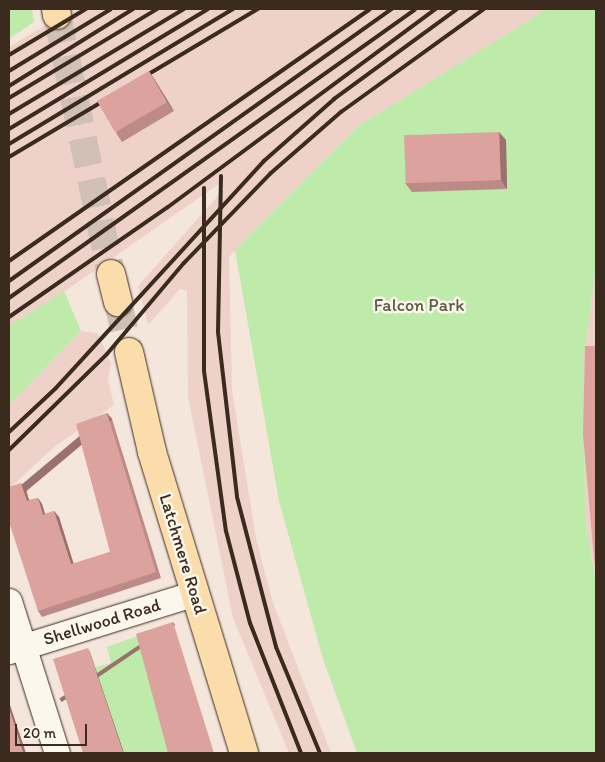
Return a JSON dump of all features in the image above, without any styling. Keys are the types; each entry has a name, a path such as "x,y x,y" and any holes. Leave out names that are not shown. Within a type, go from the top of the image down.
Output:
{"highway":[{"path":"111,274 118,302"},
{"name":"Latchmere Road","path":"129,352 152,452 244,753"}],"street":[{"name":"Shellwood Road","path":"16,649 195,593"},
{"path":"9,601 16,649 57,753"}],"shaded area":[{"path":"73,9 547,9 358,126 229,257 232,390 256,538 273,603 331,753 289,753 233,618 188,397 187,291 180,289 148,325 138,286 224,189 219,184 9,330 9,47"},
{"path":"596,268 596,581 585,519 584,357"},
{"path":"81,331 97,333 101,340 111,364 108,379 114,405 54,447 9,489 9,405"}],"green space":[{"path":"9,9 32,9 34,22 9,39"},
{"name":"Falcon Park","path":"547,9 596,9 596,268 584,357 585,519 596,581 596,753 357,753 323,659 279,501 235,250 358,126"},
{"path":"64,291 81,331 9,405 9,326"},
{"path":"140,635 174,753 124,753 86,670 111,663 107,647"}],"building":[{"path":"149,71 167,102 115,132 97,101"},
{"path":"499,132 501,180 406,183 404,135"},
{"path":"585,346 596,346 596,570 583,435"},
{"path":"107,413 156,572 38,611 9,522 9,487 21,483 27,501 38,498 43,515 54,511 71,564 110,552 76,424"},
{"path":"173,622 214,753 168,753 136,634"},
{"path":"88,648 123,753 83,753 53,659"},
{"path":"9,709 23,753 9,753"}],"tunnel":[{"path":"57,15 111,274"},
{"path":"118,302 129,352"}],"railway":[{"path":"9,55 86,9"},
{"path":"9,71 111,9"},
{"path":"9,86 133,9"},
{"path":"9,98 157,9"},
{"path":"9,114 184,9"},
{"path":"9,129 208,9"},
{"path":"9,144 233,9"},
{"path":"137,81 258,9"},
{"path":"9,261 370,9"},
{"path":"9,281 392,9"},
{"path":"9,298 415,9"},
{"path":"9,317 168,207 436,9"},
{"path":"9,432 56,388 264,161 334,99 457,9"},
{"path":"9,450 107,354 184,263 271,173 341,112 484,9"},
{"path":"9,157 110,97"},
{"path":"221,176 218,332 237,497 276,647 320,753"},
{"path":"204,188 204,371 226,531 250,623 301,753"}]}
